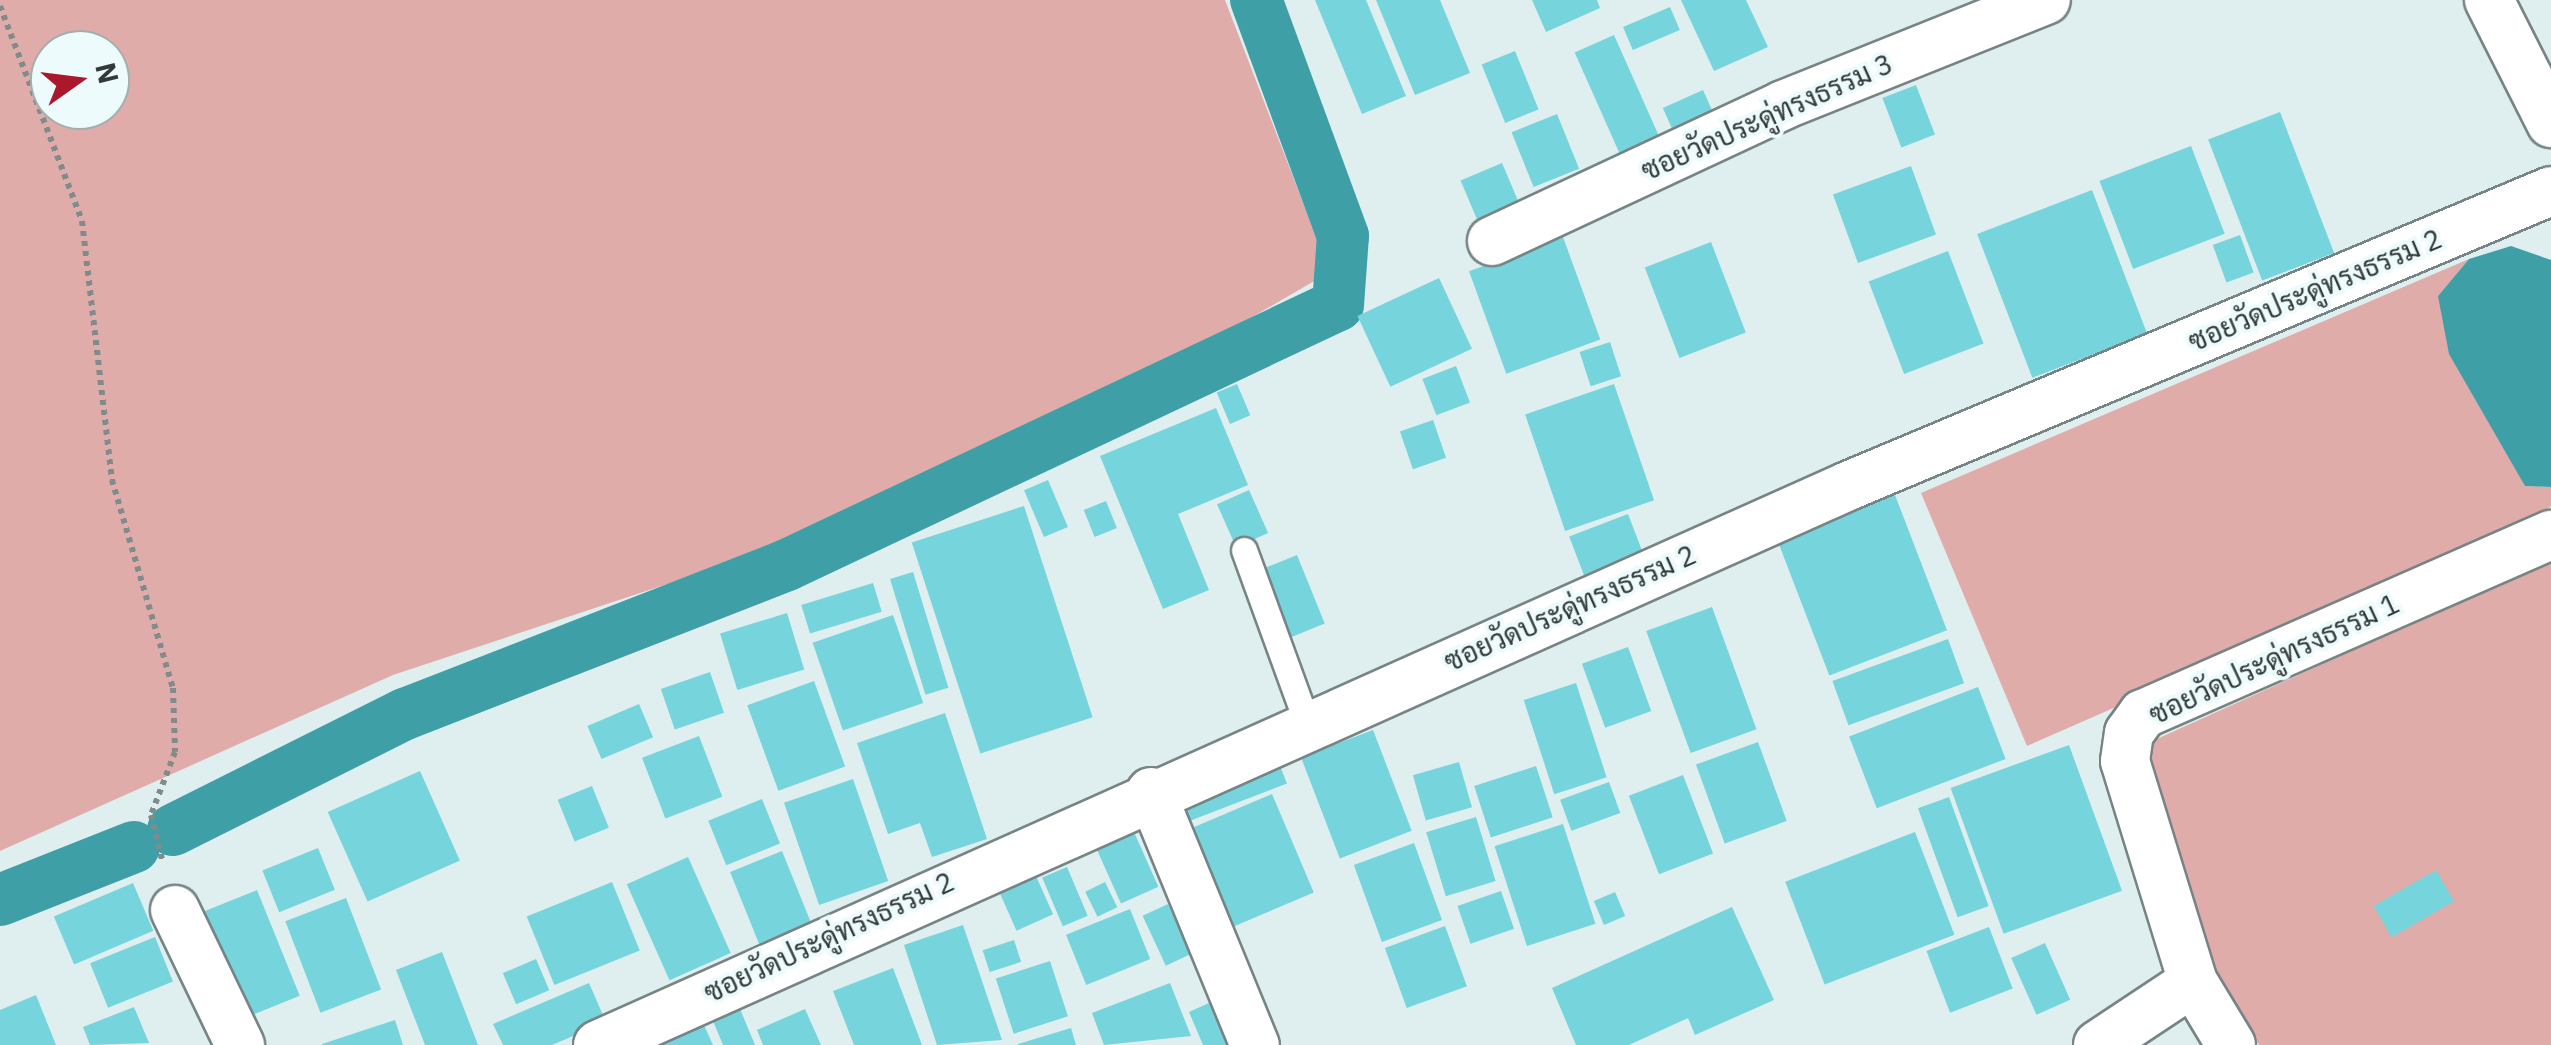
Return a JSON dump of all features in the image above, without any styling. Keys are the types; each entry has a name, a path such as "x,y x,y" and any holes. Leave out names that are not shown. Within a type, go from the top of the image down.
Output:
{"street":[{"name":"ซอยวัดประดู่ทรงธรรม 3","path":"1492,241 1783,105 2046,0"},
{"path":"2489,0 2551,123"},
{"name":"ซอยวัดประดู่ทรงธรรม 2","path":"598,1045 1150,792 2551,191"},
{"name":"ซอยวัดประดู่ทรงธรรม 1","path":"2231,1045 2193,982 2125,761 2143,714 2551,535"},
{"path":"1150,792 1255,1045"},
{"path":"175,910 240,1045"},
{"path":"2098,1045 2193,982"}],"lane":[{"path":"1244,550 1308,723"}],"path":[{"path":"0,6 82,220 112,480 173,688 176,752 151,815 175,910"}],"shaded area":[{"path":"0,0 1225,0 1320,247 1316,280 1135,385 782,546 393,675 0,851"},
{"path":"2469,259 2438,296 2525,486 2551,487 2551,506 2526,527 2027,746 1921,493"},
{"path":"2551,561 2551,1045 2259,1045 2221,989 2138,768 2148,743"}],"water":[{"path":"2511,246 2551,260 2551,487 2525,486 2449,354 2438,296 2469,259"}],"building":[{"path":"1315,0 1366,0 1406,96 1362,114"},
{"path":"1376,0 1440,0 1470,73 1415,95"},
{"path":"1532,0 1597,0 1600,8 1546,32"},
{"path":"1681,0 1746,0 1768,47 1714,71"},
{"path":"1670,7 1680,30 1633,50 1623,27"},
{"path":"1614,35 1660,139 1621,157 1575,52"},
{"path":"1515,51 1539,109 1505,123 1482,64"},
{"path":"1916,85 1935,134 1901,147 1882,98"},
{"path":"1703,90 1714,115 1674,133 1663,108"},
{"path":"2280,112 2334,253 2262,281 2208,140"},
{"path":"1557,114 1579,169 1534,187 1512,132"},
{"path":"2191,146 2225,234 2133,269 2100,181"},
{"path":"1502,163 1519,204 1478,221 1461,181"},
{"path":"1911,166 1936,235 1858,263 1833,194"},
{"path":"2092,190 2147,334 2032,378 1977,234"},
{"path":"2240,235 2254,273 2226,283 2213,245"},
{"path":"1563,237 1600,339 1506,374 1469,271"},
{"path":"1711,242 1746,333 1679,358 1645,267"},
{"path":"1948,251 1983,343 1904,374 1869,281"},
{"path":"1439,278 1472,349 1390,387 1357,316"},
{"path":"1610,342 1621,376 1591,386 1580,352"},
{"path":"1456,366 1470,402 1436,415 1422,379"},
{"path":"1237,384 1250,415 1230,424 1217,393"},
{"path":"1614,384 1654,500 1565,531 1525,415"},
{"path":"1216,408 1248,485 1178,514 1209,590 1163,609 1100,456"},
{"path":"1433,420 1446,458 1413,469 1400,431"},
{"path":"1048,480 1068,527 1044,537 1024,490"},
{"path":"1249,490 1268,533 1236,547 1217,504"},
{"path":"1895,495 1947,630 1829,676 1777,540"},
{"path":"1106,501 1117,528 1095,537 1084,510"},
{"path":"1024,506 1093,717 980,754 912,542"},
{"path":"1628,514 1645,559 1586,581 1569,537"},
{"path":"1297,555 1325,624 1281,641 1253,573"},
{"path":"913,572 948,688 925,695 890,579"},
{"path":"873,583 882,612 810,634 801,605"},
{"path":"1712,607 1756,729 1691,753 1646,631"},
{"path":"787,613 804,669 737,690 720,633"},
{"path":"893,615 923,703 843,731 813,643"},
{"path":"1948,639 1964,683 1848,725 1832,681"},
{"path":"1628,647 1651,711 1605,728 1582,664"},
{"path":"710,672 724,713 675,730 661,689"},
{"path":"814,681 845,767 778,791 747,705"},
{"path":"1576,683 1607,777 1554,794 1524,700"},
{"path":"1978,687 2006,759 1877,808 1849,736"},
{"path":"639,704 653,737 602,759 587,726"},
{"path":"945,713 987,839 932,857 920,823 888,834 857,743"},
{"path":"1373,730 1412,831 1340,858 1301,758"},
{"path":"699,736 722,797 665,819 642,758"},
{"path":"1758,742 1787,821 1725,844 1696,765"},
{"path":"2069,745 2122,891 2004,934 1951,788"},
{"path":"1459,762 1472,807 1426,820 1413,775"},
{"path":"1279,763 1287,784 1180,824 1173,804"},
{"path":"1536,766 1553,817 1491,837 1474,786"},
{"path":"420,771 460,861 368,902 328,812"},
{"path":"1683,775 1713,853 1659,874 1629,796"},
{"path":"853,779 888,881 819,905 784,803"},
{"path":"1609,782 1620,813 1571,831 1560,800"},
{"path":"592,786 609,828 575,842 558,800"},
{"path":"1272,794 1314,892 1225,930 1184,832"},
{"path":"1949,797 1989,906 1958,917 1918,808"},
{"path":"762,799 780,844 726,865 708,821"},
{"path":"1476,817 1496,881 1446,896 1426,832"},
{"path":"1563,824 1595,924 1527,946 1495,846"},
{"path":"1134,832 1158,887 1121,903 1097,849"},
{"path":"1915,832 1954,935 1825,985 1785,882"},
{"path":"1414,843 1442,920 1382,942 1354,865"},
{"path":"318,848 335,890 279,912 262,870"},
{"path":"782,851 812,924 760,945 730,872"},
{"path":"688,857 731,953 669,980 627,884"},
{"path":"1067,867 1088,916 1063,926 1042,878"},
{"path":"2436,870 2454,901 2392,937 2374,906"},
{"path":"1036,876 1053,914 1017,931 999,892"},
{"path":"612,882 640,951 554,985 527,916"},
{"path":"1105,882 1117,907 1098,917 1085,892"},
{"path":"133,883 153,931 74,964 54,917"},
{"path":"257,890 300,996 244,1018 201,912"},
{"path":"1501,891 1514,929 1471,944 1458,906"},
{"path":"1615,892 1625,916 1604,925 1594,901"},
{"path":"346,898 381,989 320,1013 285,921"},
{"path":"1168,904 1191,954 1166,966 1143,916"},
{"path":"1732,907 1774,1000 1695,1035 1688,1018 1629,1045 1576,1045 1552,988"},
{"path":"1130,909 1150,959 1086,985 1066,935"},
{"path":"963,925 1002,1040 937,1045 904,945"},
{"path":"1445,926 1467,986 1407,1008 1385,948"},
{"path":"1989,927 2013,989 1950,1013 1926,951"},
{"path":"155,937 173,982 108,1008 90,963"},
{"path":"1014,940 1021,962 990,972 983,950"},
{"path":"2045,943 2070,1000 2036,1015 2011,958"},
{"path":"442,952 478,1045 425,1045 396,970"},
{"path":"536,959 549,990 516,1004 503,973"},
{"path":"1050,961 1068,1016 1014,1034 996,979"},
{"path":"893,968 922,1045 854,1045 833,991"},
{"path":"589,983 606,1022 552,1045 503,1045 493,1024"},
{"path":"1170,983 1191,1036 1104,1045 1092,1013"},
{"path":"36,995 56,1045 0,1045 0,1010"},
{"path":"1209,1003 1228,1045 1203,1045 1189,1012"},
{"path":"134,1007 149,1043 90,1045 83,1027"},
{"path":"740,1009 755,1045 723,1045 713,1021"},
{"path":"805,1009 821,1045 763,1045 757,1030"},
{"path":"395,1020 403,1045 322,1045 322,1044"},
{"path":"703,1023 713,1045 656,1045"},
{"path":"1071,1028 1076,1045 1018,1045 1018,1044"}],"waterway":[{"path":"173,830 405,714 787,565 1338,305 1343,236 1256,0"},
{"path":"0,900 134,847"}]}
